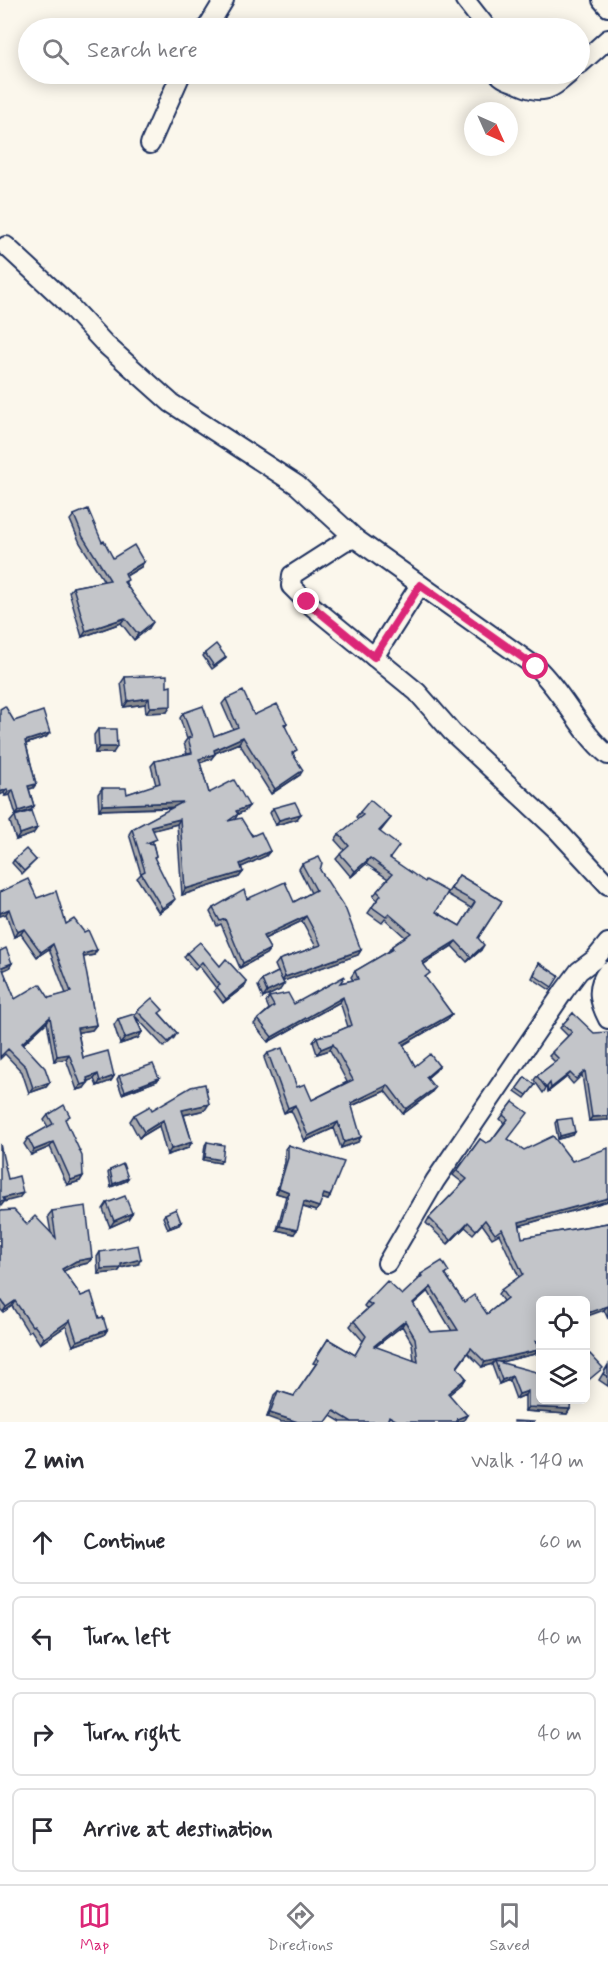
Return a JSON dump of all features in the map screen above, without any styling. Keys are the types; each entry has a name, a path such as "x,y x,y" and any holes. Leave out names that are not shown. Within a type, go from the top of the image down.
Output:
{"street":[{"path":"213,18 224,0"},
{"path":"465,0 480,18"},
{"path":"602,0 608,7"},
{"path":"590,55 608,39"},
{"path":"150,144 177,84"},
{"path":"515,84 539,91 548,90 556,84"},
{"path":"6,246 64,300 105,344 171,403 297,485 356,539 536,667 550,680 583,727 608,755"},
{"path":"356,539 345,541 302,567 290,581 291,586 307,602 417,692 452,732 557,830 608,885"},
{"path":"374,657 420,585"},
{"path":"387,1263 435,1181 564,991 579,970 595,959 608,943"},
{"path":"608,971 602,979 598,1001 608,1019"}],"building":[{"path":"88,509 102,542 104,541 113,558 134,545 144,562 125,573 128,580 124,582 153,622 138,634 125,618 86,631 73,587 110,580 83,537 74,515"},
{"path":"216,644 226,657 214,666 205,653"},
{"path":"167,675 167,687 171,686 171,706 150,707 149,698 128,701 125,677"},
{"path":"243,691 254,715 277,704 297,750 292,753 303,770 275,789 243,737 214,750 215,754 199,759 209,793 234,780 249,806 236,811 238,814 228,821 241,818 252,836 261,832 270,851 240,864 243,872 185,889 180,819 151,826 157,839 147,843 153,844 156,856 154,857 175,899 162,908 141,873 145,871 132,829 183,802 102,805 102,788 126,788 127,794 160,783 155,761 192,753 188,738 192,737 183,713 203,706 214,736 238,727 226,699"},
{"path":"5,706 14,721 43,711 50,733 25,741 36,784 28,786 34,806 19,811 13,790 8,792 7,789 0,792 0,709"},
{"path":"98,729 116,729 117,747 99,747"},
{"path":"370,800 391,818 379,831 399,846 390,858 425,882 426,880 448,892 436,912 460,926 475,902 451,889 459,875 502,901 478,938 484,945 471,957 456,941 422,962 430,973 425,977 452,1014 402,1042 415,1066 430,1054 439,1066 426,1077 435,1088 406,1109 388,1085 351,1103 361,1137 344,1142 338,1122 308,1136 295,1105 288,1108 268,1053 282,1048 297,1087 305,1084 312,1100 353,1080 333,1044 321,1049 317,1037 352,1025 343,997 272,1037 258,1019 274,1006 269,997 288,993 294,1004 345,976 340,983 358,979 355,971 393,949 392,946 411,933 389,914 386,917 372,907 381,895 377,891 392,874 370,858 355,871 340,854 349,846 339,834 363,815 360,812"},
{"path":"295,802 301,814 279,820 273,808"},
{"path":"31,811 37,828 20,834 15,816"},
{"path":"26,849 36,860 24,871 14,860"},
{"path":"319,857 322,863 320,870 346,910 361,950 285,977 279,960 321,945 306,916 263,936 270,949 243,963 225,919 220,921 213,908 244,890 247,899 285,882 294,902 316,890 302,864"},
{"path":"28,879 37,898 56,891 66,924 74,919 84,932 88,930 97,950 83,954 96,1025 77,1028 83,1058 108,1051 114,1076 100,1081 98,1074 87,1078 88,1083 81,1085 69,1054 57,1056 50,1017 22,1043 45,1068 50,1082 33,1088 26,1067 8,1049 0,1057 0,951 6,948 12,963 2,967 15,999 40,984 49,998 71,992 53,944 41,952 24,929 17,932 9,909 0,913 0,892"},
{"path":"200,942 220,966 226,959 247,982 226,999 217,987 220,985 202,962 198,966 187,953"},
{"path":"539,963 559,976 552,987 534,975"},
{"path":"278,972 284,984 267,992 262,980"},
{"path":"152,998 163,1010 159,1013 177,1033 168,1042 137,1011"},
{"path":"573,1013 594,1033 608,1032 608,1116 592,1117 585,1071 576,1079 570,1073 551,1088 550,1083 546,1088 537,1076 559,1059 552,1052 572,1032 563,1024"},
{"path":"134,1014 142,1032 125,1038 118,1019"},
{"path":"153,1064 159,1078 125,1091 119,1076"},
{"path":"525,1077 535,1085 527,1095 517,1088"},
{"path":"205,1084 209,1104 182,1110 192,1142 171,1149 163,1120 144,1132 134,1115 150,1106 152,1110 191,1087"},
{"path":"513,1102 528,1113 508,1139 524,1150 553,1136 572,1161 608,1148 608,1198 519,1222 522,1238 608,1223 608,1307 590,1312 590,1296 536,1296 536,1350 485,1362 471,1348 457,1367 466,1378 448,1393 467,1415 457,1419 457,1422 399,1422 389,1416 387,1422 352,1422 334,1411 326,1422 298,1422 270,1413 278,1391 294,1396 319,1360 316,1358 328,1339 355,1355 366,1336 354,1321 372,1305 367,1302 387,1281 402,1295 422,1276 421,1274 442,1261 449,1272 445,1274 464,1302 474,1295 487,1314 507,1298 501,1290 523,1274 502,1229 495,1234 485,1220 476,1230 468,1222 451,1240 429,1218 467,1179 457,1171 480,1139 486,1143 491,1141 508,1119 503,1115","holes":["431,1287 458,1330 430,1332 413,1303","405,1321 415,1338 418,1362 374,1346"]},
{"path":"64,1105 70,1116 65,1119 82,1156 83,1176 71,1180 54,1142 34,1150 28,1138 53,1124 48,1115"},
{"path":"572,1118 575,1132 560,1136 557,1120"},
{"path":"207,1142 224,1145 222,1160 205,1157"},
{"path":"0,1144 8,1179 19,1176 23,1193 3,1198 5,1201 0,1202"},
{"path":"288,1145 344,1162 330,1196 324,1194 319,1207 304,1202 297,1230 280,1226 289,1192 279,1188 288,1158"},
{"path":"123,1164 128,1178 113,1184 110,1170"},
{"path":"125,1196 132,1213 114,1221 107,1203"},
{"path":"86,1206 92,1258 76,1261 62,1269 81,1296 91,1292 99,1318 103,1317 107,1330 77,1341 70,1320 44,1338 34,1325 32,1326 15,1301 6,1307 2,1301 0,1302 0,1211 14,1210 27,1224 35,1216 56,1238 52,1211"},
{"path":"176,1209 181,1222 170,1226 165,1214"},
{"path":"138,1245 141,1259 121,1264 121,1268 101,1269 100,1252"},
{"path":"590,1354 603,1368 590,1379"},
{"path":"495,1361 536,1372 536,1404 571,1404 570,1409 528,1407 528,1391 519,1394 512,1376 502,1380"},
{"path":"608,1366 608,1377 603,1374"}],"route":[{"path":"307,602 374,657 420,585 536,667"}]}
